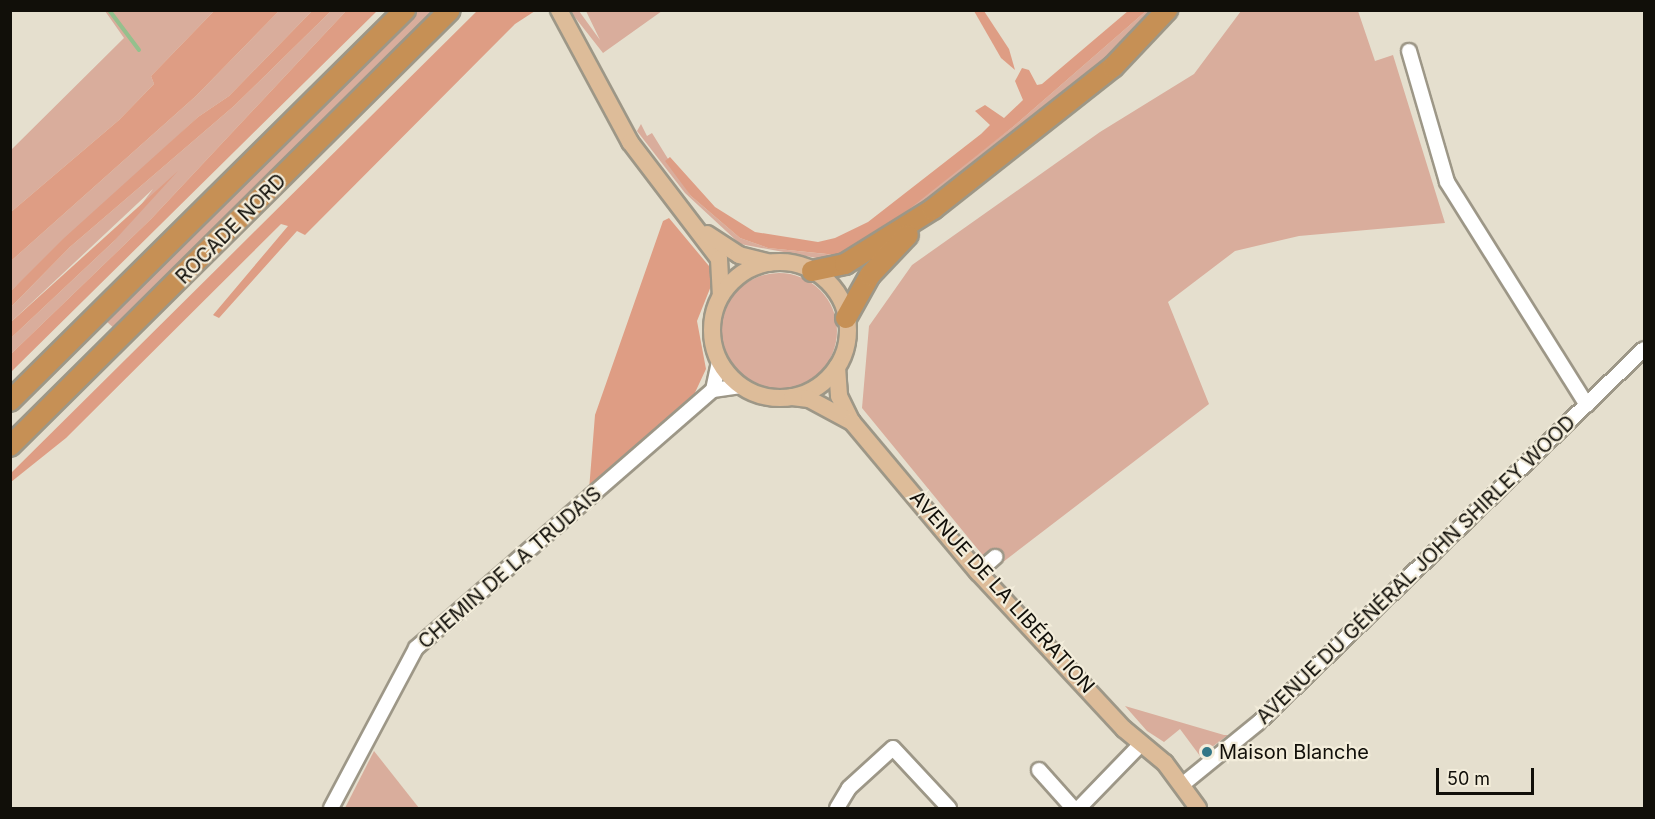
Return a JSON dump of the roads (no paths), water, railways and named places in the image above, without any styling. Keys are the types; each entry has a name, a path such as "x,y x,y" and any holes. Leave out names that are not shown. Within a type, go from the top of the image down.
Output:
{"highway":[{"name":"ROCADE NORD","path":"10,401 405,10"},
{"name":"ROCADE NORD","path":"10,446 450,10"},
{"path":"812,271 845,264 933,209 1113,67 1167,10"},
{"path":"846,318 870,275 933,209"}],"main road":[{"path":"559,10 630,142 703,232 723,270 721,296 711,328 718,361 741,386 765,397 792,397 817,387 837,367 846,343 846,318 838,295 812,271 739,255 703,232"},
{"path":"721,296 742,274 770,263"},
{"path":"837,367 839,396 852,422"},
{"name":"AVENUE DE LA LIBÉRATION","path":"792,397 809,399 852,422 978,572 1141,744 1160,757 1198,808"}],"street":[{"path":"1409,51 1447,182 1587,405"},
{"name":"AVENUE DU GÉNÉRAL JOHN SHIRLEY WOOD","path":"1182,785 1258,723 1644,350"},
{"path":"718,361 712,390 741,386"},
{"name":"CHEMIN DE LA TRUDAIS","path":"331,808 416,648 712,390"},
{"path":"978,572 995,557"},
{"path":"1079,808 1141,744"},
{"path":"837,808 849,788 893,748 949,808"},
{"path":"1039,770 1073,808"}],"waterway":[{"path":"109,10 139,50"}],"place":[{"name":"Maison Blanche","path":"1207,752"}]}
